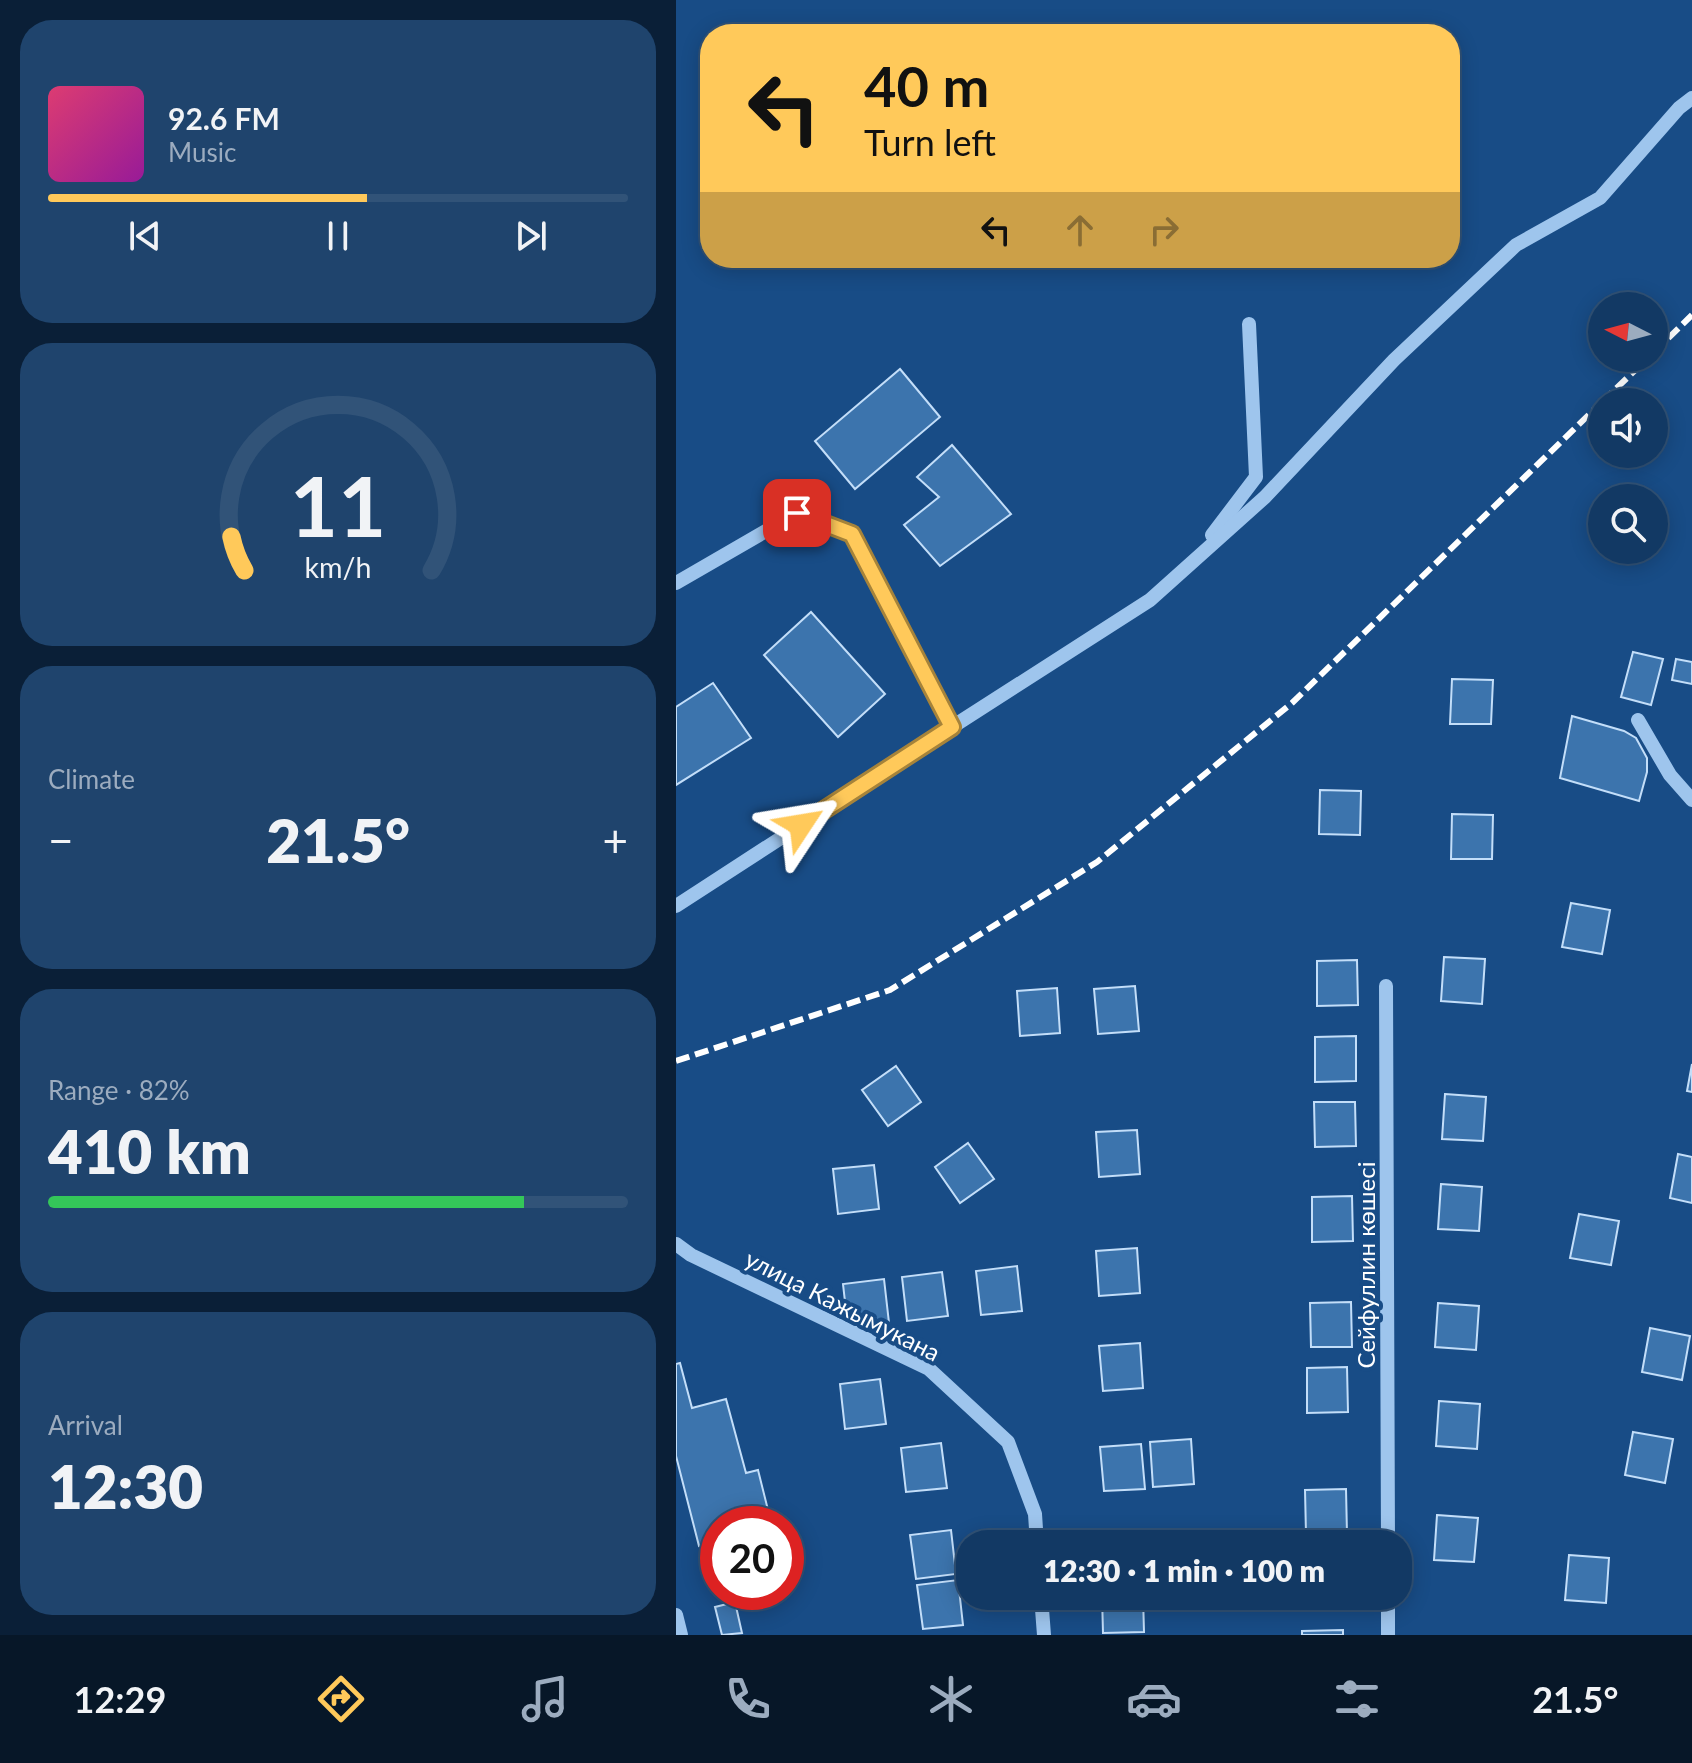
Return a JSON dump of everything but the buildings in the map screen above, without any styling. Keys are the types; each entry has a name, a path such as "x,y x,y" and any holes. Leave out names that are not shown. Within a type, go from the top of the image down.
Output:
{"street":[{"path":"676,906 1150,600 1265,497 1394,360 1516,245 1600,198 1679,108 1692,98"},
{"path":"1189,564 1256,477 1249,324"},
{"path":"676,583 797,513 852,534 952,727"},
{"path":"1638,720 1670,775 1692,800"},
{"name":"Сейфуллин көшесі","path":"1386,986 1388,1530"},
{"name":"улица Кажымукана","path":"676,1244 691,1255 929,1369 1008,1442 1035,1514 1036,1530"},
{"path":"1042,1610 1044,1635"},
{"path":"1388,1610 1388,1635"},
{"path":"676,1615 681,1635"}],"railway":[{"path":"1668,338 1692,315"},
{"path":"1617,388 1633,372"},
{"path":"676,1061 890,990 1097,862 1292,703 1588,416"}],"route":[{"path":"797,513 852,534 952,727 801,825"}]}
